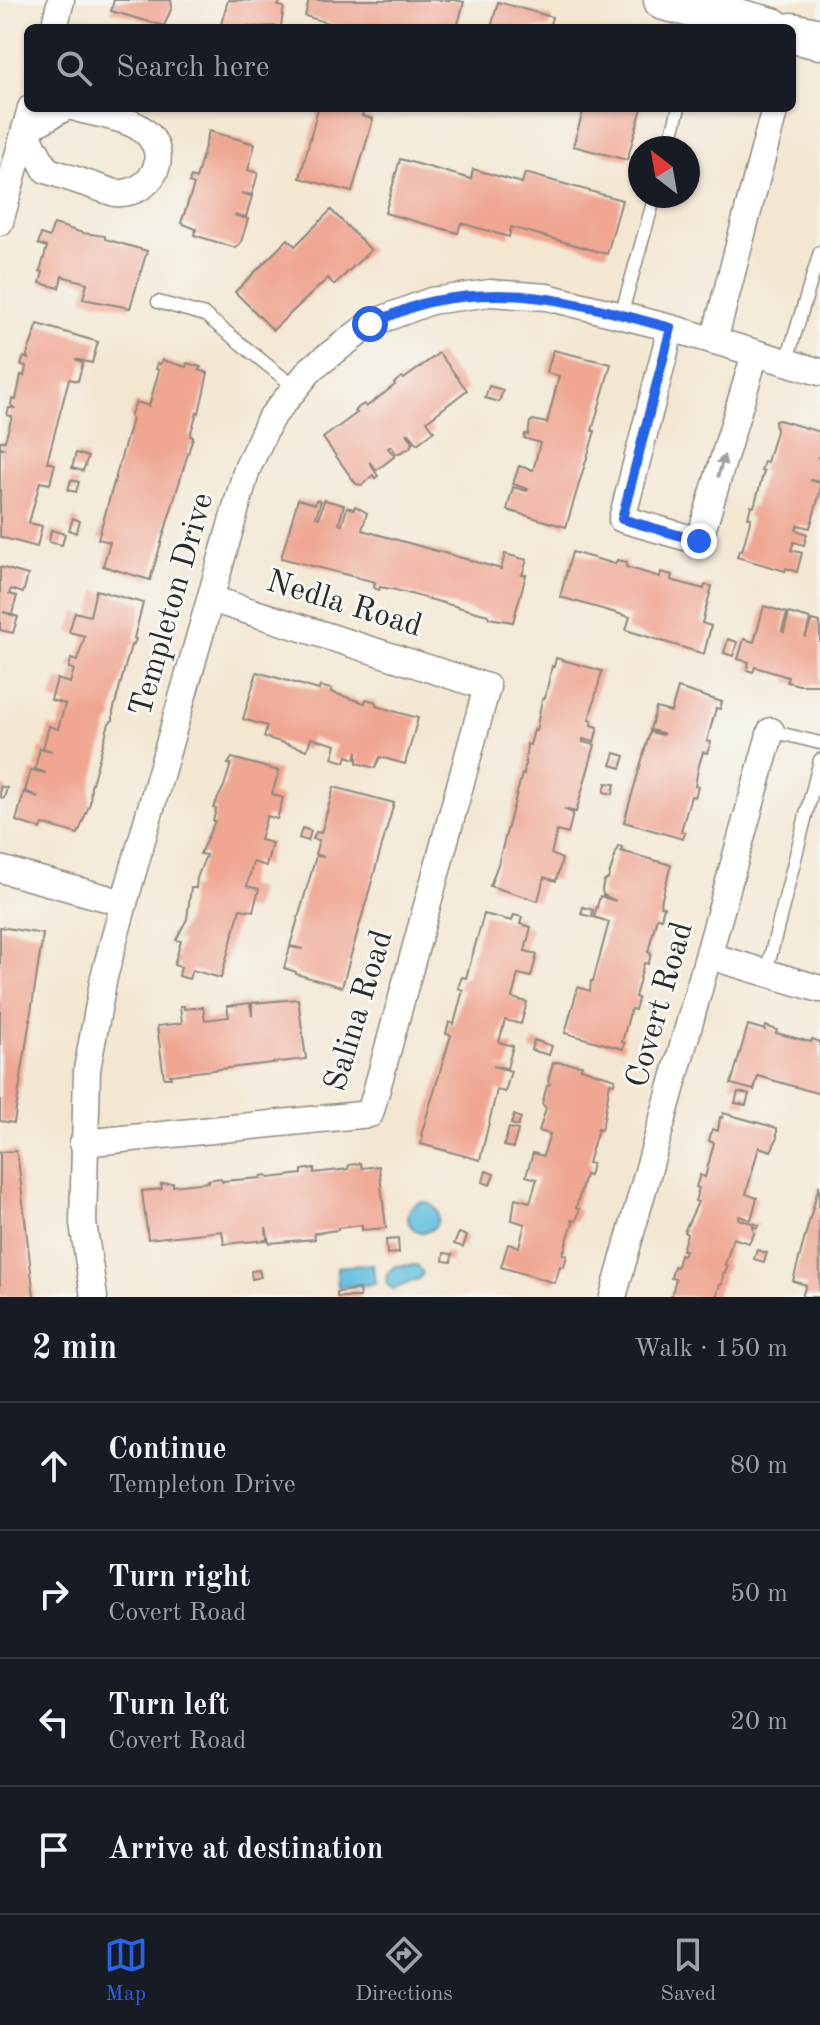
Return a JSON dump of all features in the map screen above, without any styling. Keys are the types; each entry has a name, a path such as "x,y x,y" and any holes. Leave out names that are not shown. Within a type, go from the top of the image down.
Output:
{"main road":[{"path":"664,0 704,19 730,24"}],"street":[{"path":"55,24 61,0"},
{"path":"19,120 49,112"},
{"path":"19,120 46,170 115,193 125,193 143,186 151,179 158,160 152,140 136,126 89,112"},
{"path":"714,341 774,112"},
{"path":"0,222 19,120"},
{"name":"Templeton Drive","path":"94,1297 83,1223 83,1143 87,1070 104,977 247,469 270,419 311,369 370,324 431,301 490,293 547,297 671,328 820,372"},
{"path":"671,328 622,519 699,541 755,354"},
{"name":"Nedla Road","path":"211,599 455,676"},
{"name":"Salina Road","path":"83,1143 370,1114 487,687 455,676"},
{"name":"Covert Road","path":"613,1297 771,731"},
{"path":"0,869 124,903"},
{"path":"710,956 820,989"}],"lane":[{"path":"671,136 678,112"},
{"path":"621,315 652,208"},
{"path":"786,363 820,252"},
{"path":"158,302 205,315 296,388"},
{"path":"771,731 820,743"},
{"path":"766,973 820,760"}],"water":[{"path":"423,1202 429,1203 437,1211 437,1223 429,1231 423,1232 417,1231 409,1223 408,1217 409,1211 417,1203"},
{"path":"373,1264 375,1284 338,1287 337,1267"},
{"path":"417,1265 423,1273 419,1279 393,1289 386,1283 387,1274 395,1266"}],"building":[{"path":"114,0 171,0 172,7 165,24 111,11"},
{"path":"228,0 280,1 278,6 284,7 281,24 221,24"},
{"path":"309,0 464,2 458,24 332,24 305,16"},
{"path":"498,2 552,17 550,24 492,24"},
{"path":"317,112 363,112 362,116 373,119 352,192 300,178"},
{"path":"583,112 641,112 634,136 628,136 627,160 573,146"},
{"path":"209,131 255,144 248,170 258,173 252,195 241,193 252,196 246,217 234,215 248,219 236,248 194,235 196,229 181,223 194,185 189,183 191,177 196,179"},
{"path":"400,159 471,179 473,169 522,183 525,173 622,200 607,254 511,227 509,237 461,223 458,233 385,213"},
{"path":"331,210 371,250 334,285 328,278 273,330 235,292 288,239 295,246"},
{"path":"54,224 105,236 105,239 147,251 130,308 83,299 87,283 62,276 59,288 40,283 47,247 38,244 41,234 49,237"},
{"path":"38,324 98,342 92,363 75,359 83,362 78,381 69,379 47,462 55,464 50,484 40,482 29,523 42,526 37,547 0,537 0,449 3,448 0,441 5,441 12,416 7,415 9,408 14,408 12,399 16,400 21,375 24,376 26,366 21,365 24,357 28,359"},
{"path":"553,350 611,364 592,431 595,431 566,527 507,510 513,487 528,489 513,484 519,466 533,470 534,467 540,443 524,438 525,434 528,435 530,422 547,423 559,376 547,373"},
{"path":"439,353 467,390 427,421 434,431 417,444 407,434 413,441 410,448 397,454 391,446 388,448 395,456 377,470 369,462 378,476 375,478 373,475 362,485 356,484 323,438 357,413 355,411 359,407 364,404 366,407 399,379 404,379"},
{"path":"162,360 186,367 187,363 201,367 199,370 208,373 190,436 193,437 150,580 103,566 110,542 98,539 132,419 130,416 136,402 149,406 159,370 156,369 157,363 160,364"},
{"path":"489,386 503,390 499,402 485,398"},
{"path":"775,421 820,432 820,457 817,457 820,458 820,482 810,480 820,483 820,492 810,528 798,525 796,530 807,534 804,545 794,542 791,550 802,553 797,572 737,557 739,550 742,551 751,506 754,507 764,471 761,471 764,461 767,462 776,431"},
{"path":"76,453 88,457 83,471 72,468"},
{"path":"71,480 79,482 76,492 68,490"},
{"path":"298,499 315,504 316,500 321,501 316,517 319,518 324,500 344,505 339,524 342,525 347,507 354,509 355,506 367,513 362,530 501,569 505,554 527,560 513,622 489,618 488,615 396,590 380,587 379,590 374,588 375,582 281,558"},
{"path":"73,518 80,521 76,533 69,530"},
{"path":"51,530 65,534 62,545 49,542"},
{"path":"572,552 615,564 617,560 627,562 626,567 660,577 661,572 672,575 671,580 704,589 705,585 712,586 702,623 711,626 704,654 626,630 630,617 560,597"},
{"path":"0,567 28,575 23,593 11,589 9,594 17,596 12,614 3,612 18,617 13,633 0,630"},
{"path":"96,590 143,603 136,639 131,645 113,720 109,723 91,787 90,803 78,834 43,824 41,829 16,821 24,792 39,797 25,791 31,770 46,773 35,769 40,748 52,751 43,748 49,726 58,729 65,704 51,700 57,679 70,683 74,669 69,668 71,659 77,661 85,636 69,632 75,612 90,616"},
{"path":"764,606 787,613 784,632 789,613 810,619 805,638 812,620 820,622 820,685 787,682 788,677 755,667 753,672 747,670 749,662 738,659 744,639 754,642"},
{"path":"728,639 737,642 733,656 724,653"},
{"path":"556,658 602,671 589,720 592,721 591,725 598,727 594,742 583,739 583,742 595,745 576,812 564,809 573,813 568,834 557,831 551,854 562,859 556,881 544,877 538,901 490,886 524,775 527,744 530,745 536,731 542,699 545,698"},
{"path":"257,672 319,690 320,686 332,689 331,692 365,703 366,699 376,702 376,706 418,718 405,764 380,757 375,768 357,763 357,751 355,759 347,756 345,762 332,758 336,745 311,738 307,750 264,737 267,726 243,719"},
{"path":"678,688 722,702 720,709 716,708 707,741 711,742 707,753 703,752 698,769 695,786 698,787 695,797 691,796 681,831 685,833 683,839 624,822 650,732 663,735 650,730 656,708 671,712"},
{"path":"615,753 625,756 621,768 611,765"},
{"path":"232,758 279,771 272,794 283,798 277,819 266,818 260,840 272,843 266,866 253,862 247,886 259,889 253,911 240,909 221,978 192,970 189,979 179,976 181,967 174,965 181,941 176,940 187,919 191,888 196,888 206,855 200,854 215,821 216,809 213,808 224,786"},
{"path":"606,783 615,784 613,794 604,792"},
{"path":"0,786 7,788 4,798 0,797"},
{"path":"334,787 394,803 342,987 284,968 290,947 303,949 290,946 316,856 324,857 315,854 319,840 313,839 316,832 321,833"},
{"path":"302,828 311,831 308,841 299,838"},
{"path":"618,846 622,847 621,851 671,865 660,906 664,907 661,918 657,917 648,952 651,953 650,958 648,964 644,963 635,997 638,998 637,1003 635,1010 631,1009 623,1049 565,1033 578,987 590,991 609,922 594,917 600,896 616,901 603,895 602,889"},
{"path":"583,907 593,910 592,917 581,914"},
{"path":"484,914 512,921 514,915 522,917 520,924 531,927 525,951 537,954 531,977 518,974 512,998 527,1002 521,1024 505,1020 499,1042 513,1046 507,1068 493,1066 511,1071 505,1092 497,1090 480,1160 421,1144 421,1135 451,1035 446,1034 449,1022 454,1024 463,990 458,988 462,977 466,978"},
{"path":"0,927 43,934 14,1123 0,1121"},
{"path":"298,999 306,1059 164,1078 157,1026 182,1023 180,1006 184,1009 203,1007 205,1020 229,1017 227,1006 250,1003 252,1016 252,1003"},
{"path":"748,1025 765,1030 766,1026 777,1030 776,1033 820,1042 820,1094 758,1076 754,1090 731,1084"},
{"path":"534,1040 552,1046 549,1055 531,1050"},
{"path":"553,1063 582,1065 581,1068 615,1079 614,1084 610,1083 603,1124 601,1130 598,1129 588,1163 592,1164 589,1176 585,1175 576,1208 579,1209 578,1215 576,1221 572,1220 563,1254 567,1255 564,1267 560,1266 555,1283 501,1267 508,1244 519,1247 525,1224 512,1220 515,1198 530,1202 537,1179 526,1176 533,1153 543,1156 550,1134 539,1131 546,1108 542,1104 550,1084 548,1081"},
{"path":"738,1092 749,1094 746,1105 735,1103"},
{"path":"723,1113 777,1128 777,1139 771,1151 759,1147 746,1194 757,1198 751,1220 739,1216 738,1219 759,1225 757,1228 753,1226 754,1234 749,1243 733,1238 725,1265 728,1266 716,1297 671,1297 676,1279 671,1278 674,1266 677,1267 680,1254 683,1255 685,1250 682,1250 687,1234 684,1232 698,1202 695,1201 699,1188 696,1187 700,1175 705,1177 714,1143 709,1141 712,1129 718,1131"},
{"path":"514,1115 521,1118 518,1126 511,1124"},
{"path":"509,1128 518,1130 513,1148 504,1146"},
{"path":"16,1151 34,1297 0,1297 0,1152"},
{"path":"360,1163 362,1168 379,1166 386,1228 362,1230 362,1225 338,1228 314,1233 315,1239 269,1243 266,1227 267,1240 224,1244 222,1231 148,1239 142,1191 162,1189 161,1184 173,1183 173,1186 220,1178 223,1183 267,1175 269,1178 302,1174 302,1170 314,1168 314,1173 348,1169 349,1165"},
{"path":"486,1171 494,1174 490,1185 483,1182"},
{"path":"819,1185 820,1297 802,1297 806,1285 793,1281"},
{"path":"459,1233 467,1236 463,1247 454,1244"},
{"path":"398,1239 399,1253 387,1254 386,1240"},
{"path":"757,1250 767,1253 764,1262 754,1259"},
{"path":"444,1253 452,1254 451,1262 443,1261"},
{"path":"259,1270 261,1277 252,1279 251,1271"},
{"path":"359,1289 360,1297 337,1297 337,1292"}],"route":[{"path":"370,324 431,301 490,293 547,297 671,328 622,519 699,541"}]}
